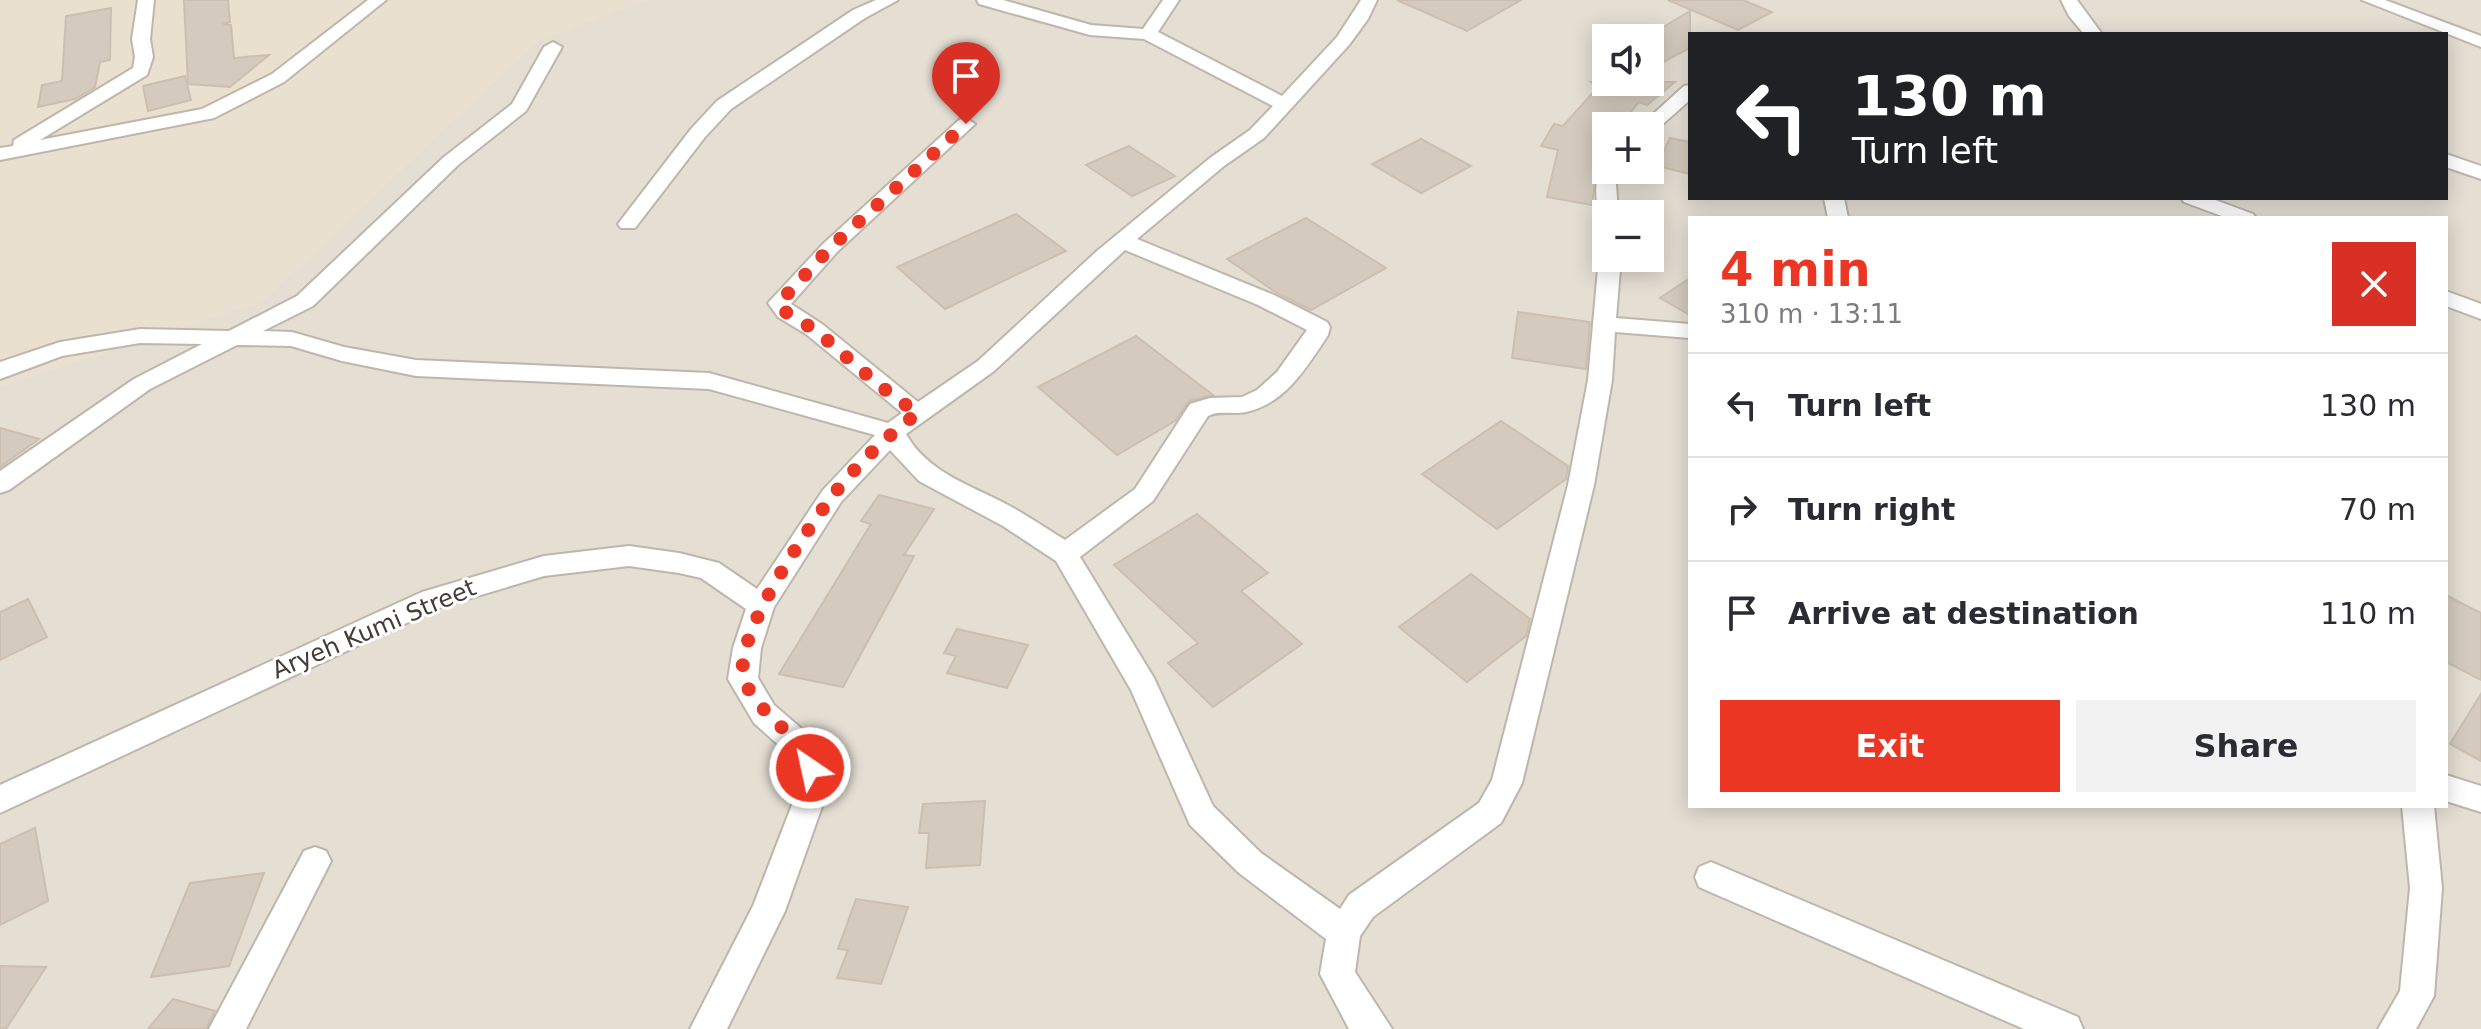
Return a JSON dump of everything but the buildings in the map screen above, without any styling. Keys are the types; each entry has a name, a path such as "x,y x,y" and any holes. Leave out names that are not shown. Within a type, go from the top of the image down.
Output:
{"street":[{"path":"1,155 141,71 146,0"},
{"path":"1,155 207,114 273,82 378,0"},
{"path":"628,224 698,133 724,105 859,14 890,0"},
{"path":"985,0 1090,30 1148,34 1284,104"},
{"path":"1148,34 1171,0"},
{"path":"708,1029 768,911 815,784 806,751 764,714 743,679 747,648 761,605 832,496 892,432 997,357 1123,241 1217,162 1257,134 1343,41 1360,19 1369,0"},
{"path":"2069,0 2077,16 2091,32"},
{"path":"2370,0 2394,4 2481,42"},
{"path":"0,484 142,384 305,301 451,161 519,107 553,47"},
{"path":"1664,113 1688,92"},
{"path":"918,413 896,399 817,331 789,316 779,303 830,248 966,124"},
{"path":"2448,161 2481,173"},
{"path":"2196,200 2240,216"},
{"path":"1065,554 1144,495 1199,410 1212,404 1246,405 1267,394 1280,383 1317,335 1319,327 1266,300 1123,241"},
{"path":"1374,1029 1359,1014 1337,974 1344,932 1361,906 1490,813 1507,783 1581,485 1600,380 1609,272"},
{"path":"2448,299 2481,312"},
{"path":"1604,324 1688,331"},
{"path":"0,371 60,349 140,336 292,339 342,354 416,368 709,381 892,432"},
{"path":"892,432 901,452 923,472 957,493 1011,518 1065,554 1144,686 1201,815 1250,863 1344,932"},
{"name":"Aryeh Kumi Street","path":"0,800 432,599 544,566 629,556 679,563 709,570 761,605"},
{"path":"2448,789 2481,799"},
{"path":"2396,1029 2417,996 2426,888 2418,808"},
{"path":"227,1029 315,861"},
{"path":"1711,877 2065,1029"}],"shaded area":[{"path":"0,0 2481,0 2481,1029 0,1029"},
{"path":"0,0 649,0 538,41 263,302 0,387"}],"route":[{"path":"810,768 806,751 764,714 743,679 747,648 761,605 832,496 892,432 918,413 896,399 817,331 789,316 779,303 830,248 966,124"}]}
